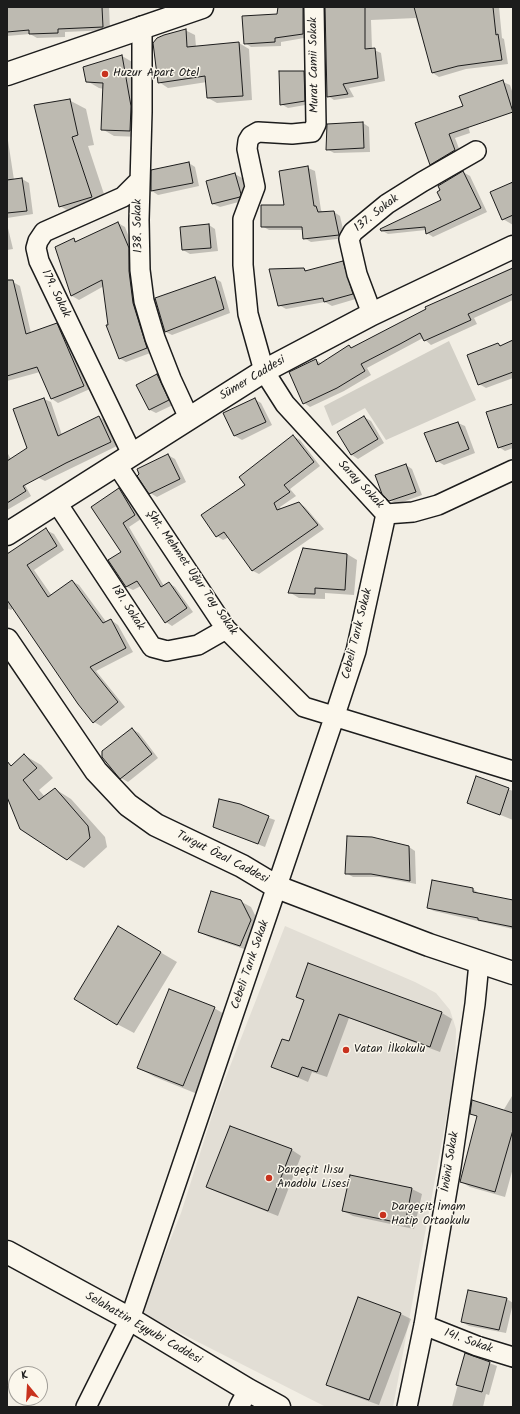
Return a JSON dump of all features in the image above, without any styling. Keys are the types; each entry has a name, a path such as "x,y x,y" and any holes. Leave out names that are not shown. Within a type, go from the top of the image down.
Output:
{"street":[{"path":"7,74 154,18 202,7"},
{"name":"Murat Camii Sokak","path":"264,370 248,314 243,265 243,218 255,187 247,149 248,141 251,136 258,132 292,134 312,132 316,124 314,7"},
{"name":"138. Sokak","path":"154,18 142,112 139,181 140,270 144,301 155,338 170,379 189,418"},
{"name":"137. Sokak","path":"372,314 357,274 349,239 353,232 387,204 476,151"},
{"name":"179. Sokak","path":"124,459 39,261 36,248 38,241 44,232 123,197 139,181"},
{"name":"Sümer Caddesi","path":"7,534 264,370 372,314 513,247"},
{"name":"Saray Sokak","path":"264,370 285,404 386,514 413,512 438,505 513,470"},
{"name":"Şht. Mehmet Uğur Tay Sokak","path":"124,459 226,629 304,708 513,771"},
{"name":"181. Sokak","path":"57,503 152,647 167,651 198,645 226,629"},
{"name":"Cebeli Tarık Sokak","path":"86,1407 130,1319 278,887 356,651 386,514"},
{"name":"Turgut Özal Caddesi","path":"7,640 96,771 128,805 156,825 242,866 278,887 479,963 513,972"},
{"name":"İnönü Sokak","path":"407,1407 424,1326 453,1151 475,1004 479,963"},
{"name":"Selahattin Eyyubi Caddesi","path":"7,1252 130,1319 243,1399 279,1407"},
{"name":"141. Sokak","path":"424,1326 477,1346 513,1357"}],"shaded area":[{"path":"449,341 476,400 386,440 365,408 332,426 324,406"},
{"path":"285,926 415,982 436,993 450,1010 456,1029 455,1071 393,1407 326,1407 141,1313 181,1213 218,1097"}],"building":[{"path":"7,7 102,7 103,27 58,29 58,33 29,34 29,30 7,32"},
{"path":"278,7 303,7 303,34 275,38 275,42 244,44 242,16 277,14"},
{"path":"325,7 365,7 365,49 375,48 378,78 343,84 348,94 327,97"},
{"path":"414,7 493,7 496,35 498,34 502,60 458,66 432,73"},
{"path":"186,29 187,47 239,42 243,96 207,98 205,76 158,83 153,43 157,38 164,35"},
{"path":"122,55 131,106 130,131 101,130 103,83 86,82 83,67"},
{"path":"279,71 304,71 305,101 280,105"},
{"path":"503,80 513,112 449,134 455,150 430,165 415,123 463,106 459,96"},
{"path":"70,99 78,135 72,137 92,197 59,207 34,105"},
{"path":"363,122 364,148 326,150 327,124"},
{"path":"189,162 193,183 151,191 151,170"},
{"path":"308,166 314,206 316,206 318,212 334,211 339,235 303,239 302,227 261,227 261,205 284,205 279,171"},
{"path":"463,171 481,208 426,234 425,227 381,231 380,229 441,200 437,192 440,190 438,186"},
{"path":"235,173 241,194 240,197 212,204 206,181"},
{"path":"22,178 27,211 7,213 7,180"},
{"path":"513,182 513,215 502,220 490,192"},
{"path":"118,222 129,248 129,271 133,303 147,348 119,359 106,325 108,325 102,280 71,296 55,247 74,238 75,242"},
{"path":"209,224 211,248 182,250 180,227"},
{"path":"343,261 353,294 324,302 323,298 278,306 269,269 304,268 305,271"},
{"path":"513,268 513,294 468,314 471,320 424,341 420,333 361,364 365,371 337,388 303,404 289,372 316,359 318,365 349,345 351,348 426,309 425,307"},
{"path":"215,277 224,309 165,332 155,298"},
{"path":"7,280 13,280 26,334 57,323 84,386 51,399 37,367 7,376"},
{"path":"513,340 513,372 478,385 467,355 498,343 500,346"},
{"path":"157,374 169,400 149,410 136,385"},
{"path":"44,398 58,436 99,416 111,442 66,463 23,486 26,491 7,503 7,461 27,448 13,409"},
{"path":"255,398 266,422 234,436 223,413"},
{"path":"513,404 513,443 498,448 486,412"},
{"path":"364,416 378,439 351,455 337,432"},
{"path":"458,422 469,449 436,462 424,433"},
{"path":"293,435 314,462 284,485 290,492 274,503 277,510 299,502 318,525 252,571 224,532 216,537 201,515 245,485 239,477"},
{"path":"168,454 180,479 149,494 137,476 139,474 137,469"},
{"path":"406,464 416,492 389,501 382,494 375,475"},
{"path":"119,488 135,515 123,523 161,587 169,582 187,608 165,623 137,581 126,587 108,560 121,552 91,507"},
{"path":"46,528 57,546 27,565 48,597 72,580 103,623 111,619 126,648 90,667 118,702 93,723 78,704 7,600 7,554"},
{"path":"303,548 347,554 345,590 315,588 315,594 288,593"},
{"path":"132,728 152,754 120,779 102,757 102,751"},
{"path":"24,754 37,768 23,780 39,800 55,788 88,826 90,838 67,860 20,829 7,797 7,761 11,766"},
{"path":"476,776 509,788 500,815 467,803"},
{"path":"219,799 240,804 269,816 258,844 213,827"},
{"path":"347,836 372,837 409,846 410,881 371,874 345,874"},
{"path":"432,880 473,888 473,892 513,900 513,927 478,920 478,918 427,908"},
{"path":"211,891 241,900 251,920 240,946 198,932"},
{"path":"118,926 161,952 117,1025 74,999"},
{"path":"308,963 442,1012 430,1047 339,1014 317,1072 302,1067 298,1077 271,1067 282,1039 289,1041 304,1000 296,997"},
{"path":"169,989 215,1007 183,1086 137,1068"},
{"path":"472,1100 513,1113 513,1130 495,1192 460,1182 477,1116 470,1114"},
{"path":"230,1126 292,1149 268,1211 206,1187"},
{"path":"350,1175 412,1188 405,1224 342,1211"},
{"path":"468,1290 507,1298 499,1330 461,1322"},
{"path":"358,1297 401,1313 369,1400 326,1385"},
{"path":"465,1353 490,1362 482,1392 456,1385"}],"place":[{"name":"Huzur Apart Otel","path":"105,74"},
{"name":"Vatan İlkokulu","path":"346,1050"},
{"name":"Dargeçit Ilısu Anadolu Lisesi","path":"269,1178"},
{"name":"Dargeçit İmam Hatip Ortaokulu","path":"383,1215"}]}
